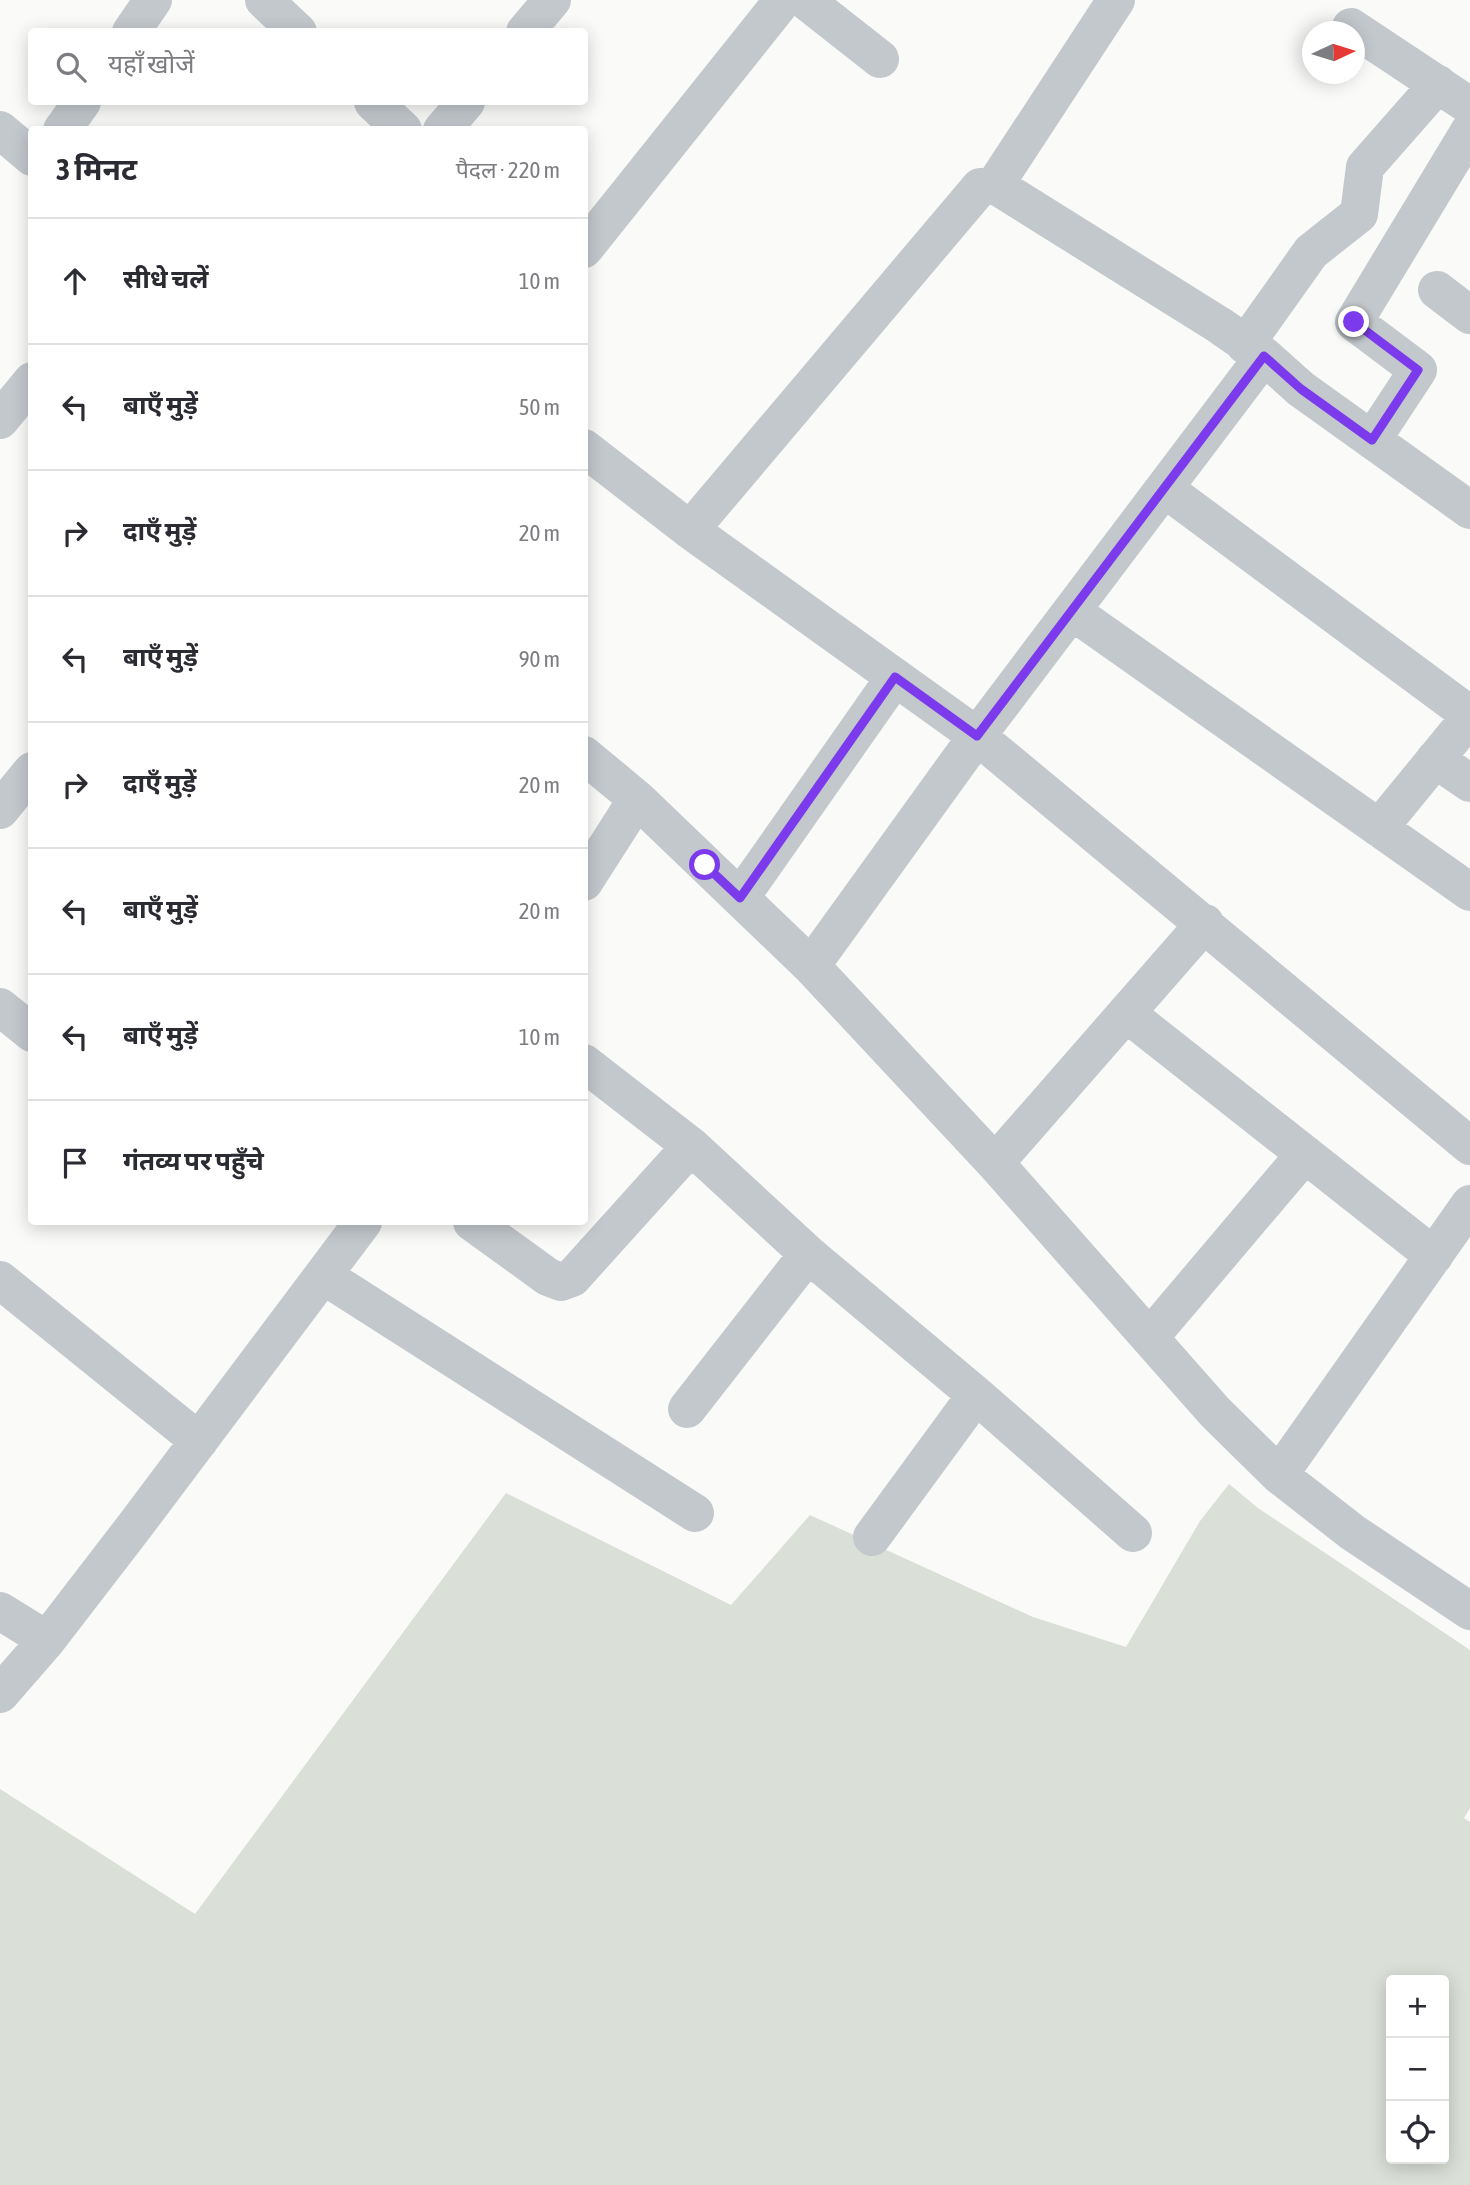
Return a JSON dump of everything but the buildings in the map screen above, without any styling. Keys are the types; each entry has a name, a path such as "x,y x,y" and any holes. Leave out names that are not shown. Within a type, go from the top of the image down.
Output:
{"street":[{"path":"134,28 153,0"},
{"path":"264,0 294,28"},
{"path":"528,28 552,0"},
{"path":"588,243 783,0"},
{"path":"805,0 880,59"},
{"path":"995,185 1116,0"},
{"path":"1365,36 1470,106"},
{"path":"811,966 977,736 1165,489 1254,351 1311,252 1359,214 1365,167 1438,84"},
{"path":"65,126 80,105"},
{"path":"376,105 399,126"},
{"path":"445,126 463,105"},
{"path":"0,130 28,154"},
{"path":"1372,440 1418,370 1354,322 1470,130"},
{"path":"690,530 974,193 980,187 995,185 1219,326 1301,389 1470,510"},
{"path":"1437,290 1470,315"},
{"path":"0,420 28,386"},
{"path":"588,451 690,530 977,736 1470,1146"},
{"path":"1165,489 1470,716 1379,828"},
{"path":"1073,612 1470,892"},
{"path":"740,898 895,677"},
{"path":"588,758 637,799 811,966 995,1163 1215,1412 1279,1475 1352,1532 1470,1611"},
{"path":"1436,759 1470,783"},
{"path":"0,810 28,776"},
{"path":"588,876 637,799"},
{"path":"995,1163 1205,923"},
{"path":"0,1007 28,1030"},
{"path":"1126,1013 1434,1256"},
{"path":"588,1066 691,1146 808,1254 976,1395 1133,1533"},
{"path":"476,1225 548,1277 561,1282 572,1278 691,1146"},
{"path":"1150,1337 1305,1154"},
{"path":"1279,1475 1470,1204"},
{"path":"0,1694 47,1640 361,1225"},
{"path":"687,1409 808,1254"},
{"path":"324,1276 695,1513"},
{"path":"0,1280 199,1441"},
{"path":"873,1537 976,1395"},
{"path":"0,1611 47,1640"}],"shaded area":[{"path":"1229,1484 1258,1508 1470,1650 1470,1808 1464,1818 1470,1822 1470,2185 0,2185 0,1789 195,1914 506,1493 731,1605 810,1515 1033,1617 1126,1647 1200,1521"}],"route":[{"path":"705,865 740,898 895,677 977,736 1264,356 1301,389 1372,440 1418,370 1354,322"}]}
